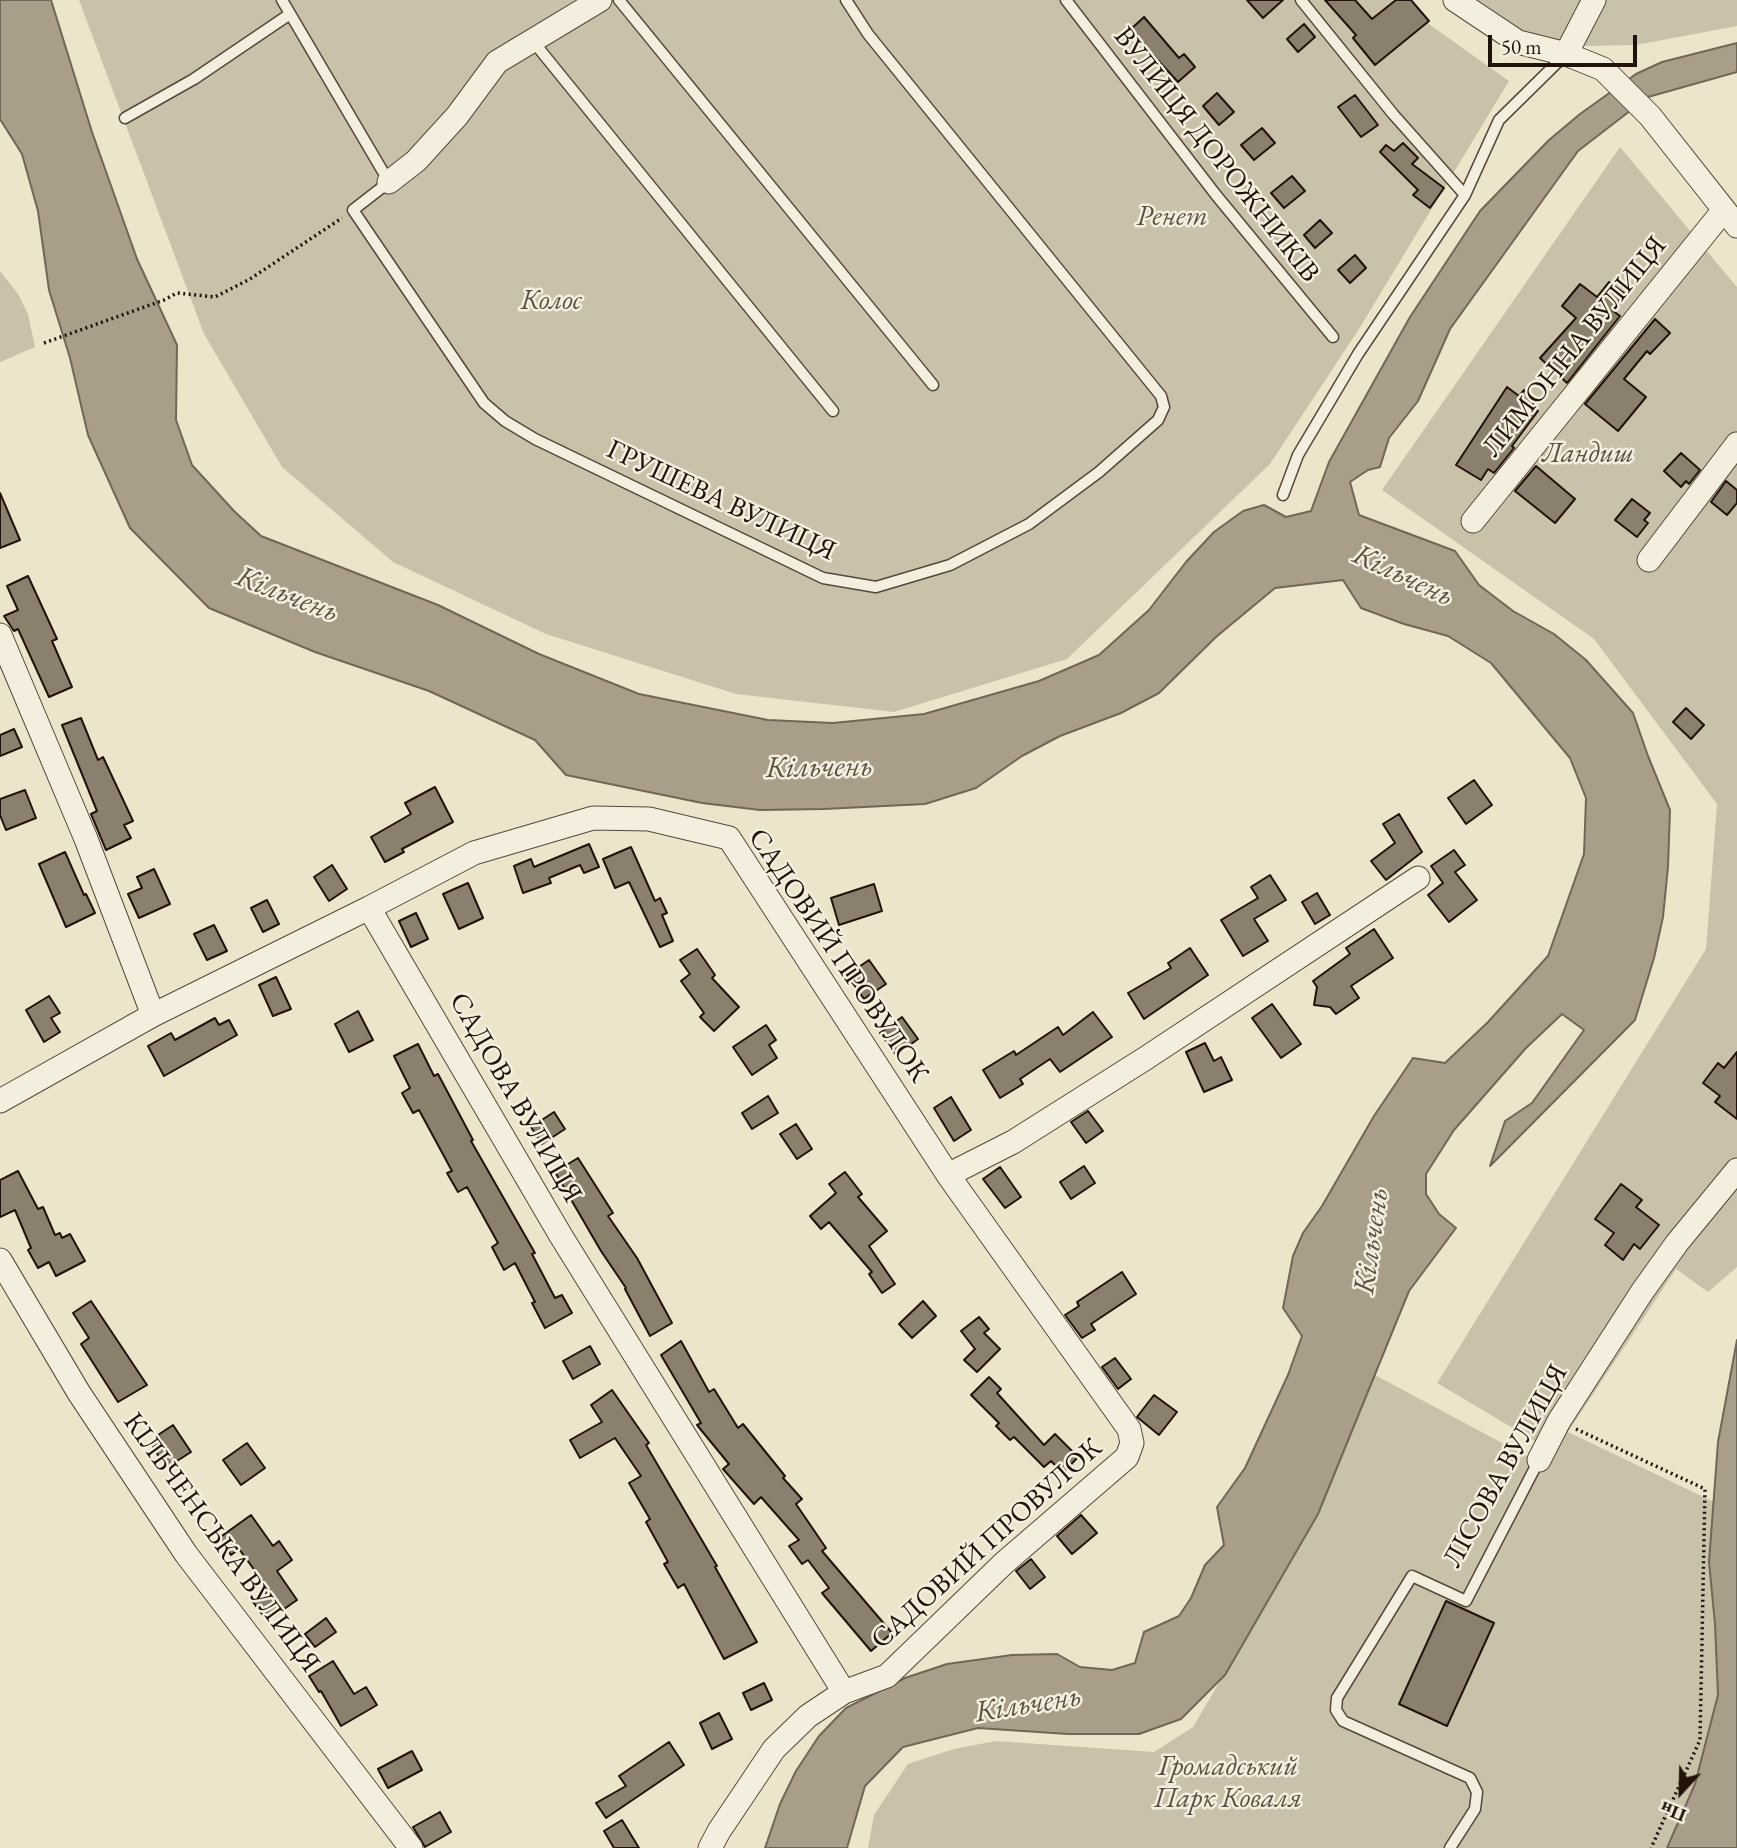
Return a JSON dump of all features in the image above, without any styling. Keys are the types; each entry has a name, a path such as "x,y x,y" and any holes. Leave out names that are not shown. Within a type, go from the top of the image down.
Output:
{"street":[{"path":"388,182 416,161 457,116 497,62 600,0"},
{"path":"1455,0 1518,42 1566,54 1603,69 1650,116 1730,219"},
{"path":"1566,54 1594,0"},
{"name":"ЛИМОННА ВУЛИЦЯ","path":"1473,521 1730,219"},
{"path":"1649,560 1737,444"},
{"path":"0,635 86,839 153,1015"},
{"name":"САДОВИЙ ПРОВУЛОК","path":"369,908 474,853 593,818 649,819 729,838 948,1175 1129,1429 1132,1443 1127,1457 1004,1563 887,1676 844,1692"},
{"path":"948,1175 1013,1142 1102,1086 1418,877"},
{"path":"0,1101 153,1015 369,908"},
{"name":"САДОВА ВУЛИЦЯ","path":"369,908 561,1236 844,1692"},
{"name":"ЛІСОВА ВУЛИЦЯ","path":"1539,1460 1559,1421 1642,1292 1677,1243 1737,1170"},
{"name":"КІЛЬЧЕНСЬКА ВУЛИЦЯ","path":"0,1260 79,1392 186,1554 411,1848"},
{"path":"710,1848 774,1749 808,1716 844,1692"}],"lane":[{"path":"282,0 388,182 353,210"},
{"path":"619,0 933,385"},
{"name":"ГРУШЕВА ВУЛИЦЯ","path":"353,210 484,403 505,421 535,439 823,578 876,587 950,565 1029,524 1089,479 1158,420 1164,407 1161,396 868,34 846,0"},
{"name":"ВУЛИЦЯ ДОРОЖНИКІВ","path":"1066,0 1216,195 1333,337"},
{"path":"1301,0 1393,114 1465,195"},
{"path":"125,118 194,79 290,14"},
{"path":"532,40 833,411"},
{"path":"1283,495 1298,455 1358,354 1465,195 1499,120 1566,54"},
{"name":"ЛІСОВА ВУЛИЦЯ","path":"1450,1848 1475,1809 1477,1792 1470,1778 1343,1721 1336,1710 1337,1698 1412,1576 1466,1601 1539,1460"}],"path":[{"path":"44,343 177,293 215,297 250,279 353,210"},
{"path":"1559,1421 1705,1489 1700,1740 1651,1848"}],"green space":[{"name":"Колос","path":"79,0 1395,0 1509,81 1359,329 1270,464 1067,659 894,712 736,694 546,634 393,562 282,467 204,334"},
{"path":"1454,0 1737,0 1737,26 1636,45 1537,47"},
{"path":"1620,147 1737,287 1737,1267 1708,1292 1676,1269 1568,1432 1714,1502 1709,1562 1718,1695 1695,1784 1667,1848 868,1848 874,1815 908,1764 954,1749 996,1741 1154,1752 1193,1727 1318,1514 1375,1375 1534,1460 1543,1446 1437,1383 1706,949 1717,804 1594,639 1382,490"},
{"path":"0,271 18,294 28,314 35,347 0,362"}],"water":[{"name":"Кільчень","path":"0,0 51,0 92,132 137,259 177,345 176,420 192,465 261,536 438,605 539,654 639,694 768,720 833,723 924,714 1039,681 1099,655 1149,610 1186,562 1214,532 1243,511 1264,505 1286,517 1311,511 1329,462 1410,317 1480,211 1549,140 1636,74 1662,62 1737,43 1737,72 1648,97 1578,151 1450,329 1418,401 1389,438 1380,467 1368,470 1350,482 1359,515 1455,551 1479,585 1513,611 1554,634 1586,660 1633,713 1670,810 1663,917 1635,1020 1490,1166 1505,1121 1532,1103 1584,1030 1562,1014 1526,1048 1454,1130 1426,1174 1426,1194 1439,1214 1456,1228 1409,1291 1318,1514 1225,1675 1181,1719 1139,1734 1068,1734 978,1728 903,1747 865,1786 847,1848 765,1848 780,1804 796,1771 819,1736 846,1708 905,1678 947,1664 1012,1655 1057,1654 1080,1667 1112,1670 1135,1663 1144,1632 1179,1616 1191,1598 1205,1565 1224,1545 1217,1507 1245,1468 1288,1375 1302,1336 1283,1308 1293,1256 1303,1233 1322,1206 1374,1116 1413,1058 1445,1063 1488,1022 1548,956 1584,854 1586,798 1570,758 1491,663 1448,636 1361,608 1343,580 1275,588 1216,637 1159,693 1121,713 1060,736 1022,756 976,788 925,804 824,809 760,810 702,803 566,775 535,740 429,691 315,652 209,608 130,528 88,435 70,358 49,290 38,211 22,154 0,119"},
{"path":"1737,1340 1737,1848 1667,1848 1695,1784 1718,1695 1709,1562 1718,1442"}],"building":[{"path":"1247,0 1283,0 1263,18"},
{"path":"1325,0 1355,0 1372,19 1396,0 1411,0 1429,21 1375,65 1353,38 1356,35"},
{"path":"1144,17 1179,58 1184,54 1195,67 1178,82 1130,30"},
{"path":"1304,24 1315,37 1298,52 1287,39"},
{"path":"1217,93 1234,112 1219,125 1203,106"},
{"path":"1355,95 1378,125 1361,137 1338,107"},
{"path":"1262,128 1275,143 1254,160 1241,145"},
{"path":"1403,143 1418,158 1412,164 1444,188 1430,208 1413,195 1418,190 1380,152 1386,145 1394,151"},
{"path":"1292,176 1305,191 1284,208 1271,193"},
{"path":"1320,220 1332,233 1315,248 1304,235"},
{"path":"1355,255 1366,268 1350,283 1338,270"},
{"path":"1609,282 1625,294 1612,310 1620,316 1567,383 1540,358 1576,318 1562,306 1580,284 1597,297"},
{"path":"1655,319 1670,333 1650,354 1647,351 1624,379 1646,397 1618,431 1585,404"},
{"path":"1507,387 1519,396 1524,390 1536,399 1531,407 1538,411 1494,473 1488,469 1481,480 1456,465"},
{"path":"1681,453 1700,470 1689,484 1686,481 1681,487 1664,471"},
{"path":"1536,466 1575,499 1555,523 1515,491"},
{"path":"1726,481 1737,490 1737,503 1727,515 1711,502"},
{"path":"0,493 20,540 0,548"},
{"path":"1632,499 1650,513 1644,520 1648,523 1637,537 1615,520"},
{"path":"28,576 57,639 52,641 72,687 49,697 18,629 14,631 4,616 18,610 7,586"},
{"path":"1686,708 1704,725 1691,739 1673,722"},
{"path":"81,718 98,760 103,757 133,821 124,825 131,838 106,850 91,814 97,811 62,725"},
{"path":"14,729 22,747 0,756 0,735"},
{"path":"1474,780 1492,805 1466,824 1448,798"},
{"path":"435,787 453,822 402,849 404,852 385,862 371,837 411,814 405,803"},
{"path":"25,790 36,818 6,830 0,815 0,799"},
{"path":"1399,814 1422,852 1386,880 1371,861 1395,843 1383,824"},
{"path":"589,844 599,867 584,873 580,865 549,878 551,883 523,893 514,866 531,859 534,867"},
{"path":"631,847 655,901 660,898 667,913 662,915 673,941 660,947 629,882 615,888 603,859"},
{"path":"1454,850 1465,865 1455,872 1477,900 1449,922 1428,895 1443,883 1431,866"},
{"path":"65,852 95,913 66,927 39,864"},
{"path":"332,865 347,889 329,901 314,877"},
{"path":"154,869 170,904 139,918 128,894 142,888 137,877"},
{"path":"1270,875 1286,900 1254,919 1268,941 1243,956 1221,920 1258,898 1251,887"},
{"path":"468,883 483,918 459,929 443,894"},
{"path":"874,884 882,911 839,925 831,898"},
{"path":"1317,893 1330,915 1315,924 1302,902"},
{"path":"267,900 279,924 263,932 251,908"},
{"path":"416,913 428,939 411,947 399,921"},
{"path":"214,925 227,951 207,960 194,934"},
{"path":"1374,929 1393,958 1351,986 1359,998 1336,1014 1330,1007 1314,1005 1317,987 1313,981 1350,954 1346,948"},
{"path":"1190,948 1208,975 1144,1019 1128,993 1171,968 1168,963"},
{"path":"697,949 715,975 712,978 739,1007 714,1031 700,1017 704,1013 681,981 690,974 680,960"},
{"path":"869,960 886,984 864,999 847,975"},
{"path":"276,977 291,1009 273,1016 259,985"},
{"path":"49,996 60,1013 51,1018 60,1032 44,1042 26,1010"},
{"path":"1272,1004 1301,1044 1281,1058 1252,1018"},
{"path":"358,1011 373,1040 349,1052 335,1024"},
{"path":"1093,1012 1112,1037 1060,1072 1050,1059 1020,1079 1023,1084 1000,1098 983,1070 1014,1051 1016,1055 1058,1027 1063,1035"},
{"path":"902,1017 918,1039 896,1055 880,1033"},
{"path":"215,1018 219,1025 229,1020 237,1035 164,1076 148,1046 171,1033 175,1040"},
{"path":"766,1025 776,1040 769,1045 777,1058 752,1075 733,1047"},
{"path":"1205,1043 1214,1061 1221,1057 1232,1080 1204,1092 1186,1052"},
{"path":"418,1044 434,1076 438,1074 473,1140 471,1141 535,1253 532,1254 555,1298 562,1295 572,1313 545,1328 515,1263 504,1270 492,1247 498,1243 467,1187 458,1192 447,1173 452,1171 419,1110 413,1113 402,1093 410,1088 394,1056"},
{"path":"1737,1052 1737,1119 1715,1102 1720,1096 1703,1083 1718,1063 1724,1068"},
{"path":"768,1096 778,1113 752,1129 742,1113"},
{"path":"951,1097 971,1130 954,1141 934,1108"},
{"path":"1088,1111 1103,1131 1086,1143 1071,1122"},
{"path":"554,1112 565,1129 542,1144 531,1127"},
{"path":"796,1124 812,1149 797,1159 780,1134"},
{"path":"578,1158 613,1213 608,1216 637,1258 672,1323 650,1336 626,1288 555,1172"},
{"path":"1084,1166 1095,1183 1071,1199 1060,1182"},
{"path":"1000,1167 1021,1197 1005,1208 983,1179"},
{"path":"18,1171 38,1209 43,1207 55,1235 60,1233 62,1238 70,1234 85,1261 56,1276 49,1262 38,1268 28,1250 31,1248 15,1210 0,1217 0,1180"},
{"path":"845,1172 862,1194 858,1197 887,1231 869,1246 895,1284 882,1293 869,1274 872,1272 829,1222 821,1229 810,1216 836,1193 829,1184"},
{"path":"1621,1184 1642,1200 1636,1207 1659,1225 1640,1249 1634,1244 1623,1260 1605,1245 1614,1233 1595,1219"},
{"path":"1122,1272 1136,1294 1091,1324 1095,1330 1082,1338 1065,1315 1079,1306 1077,1302"},
{"path":"91,1301 147,1385 118,1402 81,1344 89,1338 73,1313"},
{"path":"923,1301 936,1316 912,1338 899,1324"},
{"path":"979,1317 989,1329 984,1333 1000,1349 977,1372 964,1360 975,1349 961,1331"},
{"path":"681,1341 709,1392 714,1389 738,1428 743,1424 802,1499 796,1504 826,1548 822,1551 892,1633 871,1651 822,1593 829,1588 808,1560 802,1564 789,1546 799,1540 761,1497 754,1504 723,1469 729,1464 697,1425 701,1423 661,1355"},
{"path":"590,1346 600,1364 573,1379 563,1361"},
{"path":"1115,1358 1131,1379 1118,1389 1102,1367"},
{"path":"989,1377 1001,1389 997,1393 1044,1445 1055,1434 1078,1457 1063,1473 1051,1461 1044,1467 1014,1437 1010,1440 996,1426 999,1423 971,1395"},
{"path":"612,1390 649,1443 646,1445 717,1566 715,1567 757,1642 724,1659 684,1584 678,1588 664,1564 668,1562 646,1522 650,1519 629,1483 641,1476 615,1438 580,1458 570,1440 602,1422 591,1405"},
{"path":"1154,1395 1177,1412 1159,1435 1137,1417"},
{"path":"173,1425 191,1452 166,1468 153,1447 162,1441 158,1435"},
{"path":"247,1443 265,1468 241,1485 223,1460"},
{"path":"251,1515 273,1546 279,1541 292,1560 277,1571 297,1600 267,1621 253,1602 269,1590 239,1549 231,1555 219,1538"},
{"path":"1081,1515 1097,1533 1072,1554 1057,1536"},
{"path":"1031,1559 1045,1577 1030,1589 1016,1571"},
{"path":"1446,1601 1494,1623 1447,1726 1399,1704"},
{"path":"326,1618 336,1632 315,1647 305,1634"},
{"path":"333,1661 354,1694 366,1687 377,1705 341,1726 309,1676"},
{"path":"764,1683 772,1700 751,1710 743,1693"},
{"path":"719,1713 732,1739 712,1749 700,1723"},
{"path":"669,1742 684,1765 606,1818 596,1803 626,1786 619,1776"},
{"path":"412,1751 422,1770 388,1788 378,1769"},
{"path":"440,1812 451,1832 425,1847 413,1827"},
{"path":"622,1820 639,1848 614,1848 604,1831"}],"park label":[{"name":"Ренет","path":"1172,217"},
{"name":"Ландиш","path":"1588,454"},
{"name":"Громадський Парк Коваля","path":"1228,1783"}]}
